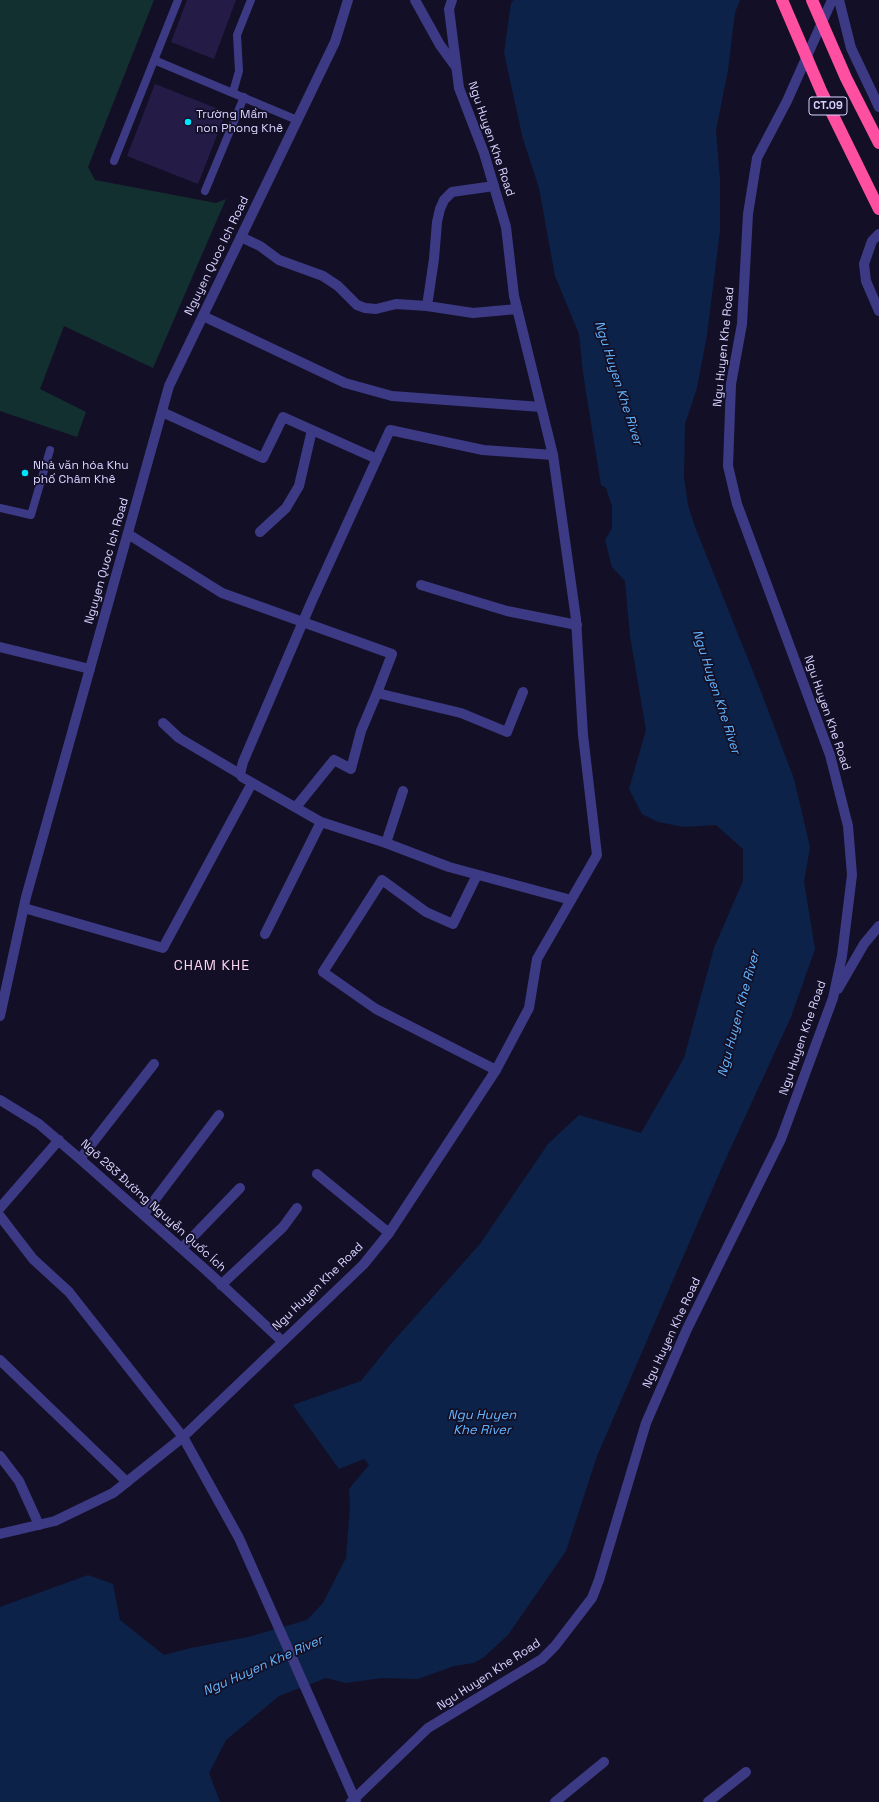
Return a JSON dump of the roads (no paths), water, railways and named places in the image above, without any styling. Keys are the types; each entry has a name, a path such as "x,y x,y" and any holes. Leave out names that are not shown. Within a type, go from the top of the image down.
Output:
{"highway":[{"name":"CT.09","path":"782,0 822,93 879,209"},
{"name":"CT.09","path":"812,0 846,78 879,142"}],"street":[{"name":"Nguyen Quoc Ich Road","path":"0,1016 24,908 169,386 335,42 348,0"},
{"path":"415,0 440,45 456,67"},
{"name":"Ngu Huyen Khe Road","path":"0,1534 55,1521 113,1493 183,1437 363,1265 389,1232 496,1070 530,1008 537,959 597,855 583,734 576,625 553,455 514,296 506,227 484,153 458,88 449,9 452,0"},
{"name":"Ngu Huyen Khe Road","path":"354,1801 428,1728 542,1659 555,1646 592,1598 599,1580 646,1423 686,1329 780,1139 833,998 842,956 852,875 848,826 830,755 737,504 728,466 731,384 742,324 748,214 757,158 787,101 832,0"},
{"path":"839,0 851,48 879,107"},
{"path":"427,306 434,259 437,222 444,200 452,192 494,186"},
{"path":"879,234 872,241 864,264 866,281 879,310"},
{"path":"241,237 260,246 279,260 323,276 338,286 358,305 365,308 376,309 396,304 427,306 473,313 517,309"},
{"path":"203,316 345,383 392,396 541,407"},
{"path":"162,412 263,458 283,417 377,459"},
{"path":"260,532 286,508 299,486 312,430"},
{"path":"240,774 243,762 303,623 390,430 483,450 553,455"},
{"path":"128,534 222,594 392,654 361,731 351,769 334,760 296,807"},
{"path":"421,585 507,611 576,625"},
{"path":"0,647 90,669"},
{"path":"376,693 460,713 507,732 523,692"},
{"path":"162,723 179,738 321,822 386,843 449,868 571,900"},
{"path":"24,908 163,948 252,782"},
{"path":"386,843 403,791"},
{"path":"265,934 321,822"},
{"path":"477,875 453,924 426,912 382,880 324,972 376,1009 496,1070"},
{"path":"833,998 864,944 879,926"},
{"path":"80,1159 154,1064"},
{"name":"Ngõ 283 Đường Nguyễn Quốc Ích","path":"0,1100 39,1124 59,1140 182,1248 282,1341"},
{"path":"144,1214 219,1115"},
{"path":"0,1208 59,1140"},
{"path":"317,1174 389,1232"},
{"path":"182,1248 240,1188"},
{"path":"222,1285 283,1227 297,1208"},
{"path":"0,1216 33,1259 69,1292 183,1437 239,1538 354,1801"},
{"path":"0,1360 127,1482"},
{"path":"0,1456 18,1481 39,1525"},
{"path":"555,1802 604,1762"},
{"path":"708,1802 746,1772"}],"lane":[{"path":"114,161 178,0"},
{"path":"233,92 239,71 238,35 251,0"},
{"path":"154,60 297,120"},
{"path":"205,191 244,97"},
{"path":"0,508 31,515 50,450"}],"water":[{"name":"Ngu Huyen Khe River","path":"514,0 740,0 735,13 728,70 716,130 720,180 720,231 707,335 697,388 685,424 684,477 688,505 695,527 760,689 794,779 810,847 804,882 815,949 791,1017 722,1167 597,1456 566,1551 508,1635 484,1657 474,1663 454,1666 418,1679 382,1678 346,1683 326,1678 279,1696 226,1740 209,1773 220,1802 0,1802 0,1607 88,1575 113,1584 120,1620 164,1655 248,1637 307,1620 323,1603 346,1558 350,1506 349,1489 369,1465 364,1459 339,1469 293,1405 361,1381 390,1345 480,1244 548,1144 579,1115 641,1133 684,1058 714,948 743,881 743,849 716,825 684,827 658,822 642,814 629,789 646,730 630,636 625,581 612,567 605,540 612,528 612,506 606,488 601,485 583,373 579,334 555,276 539,188 523,139 504,53 511,3"}],"place":[{"name":"Trường Mầm non Phong Khê","path":"188,122"},
{"name":"Nhà văn hóa Khu phố Châm Khê","path":"25,473"}],"district":[{"name":"CHAM KHE","path":"212,966"}]}
